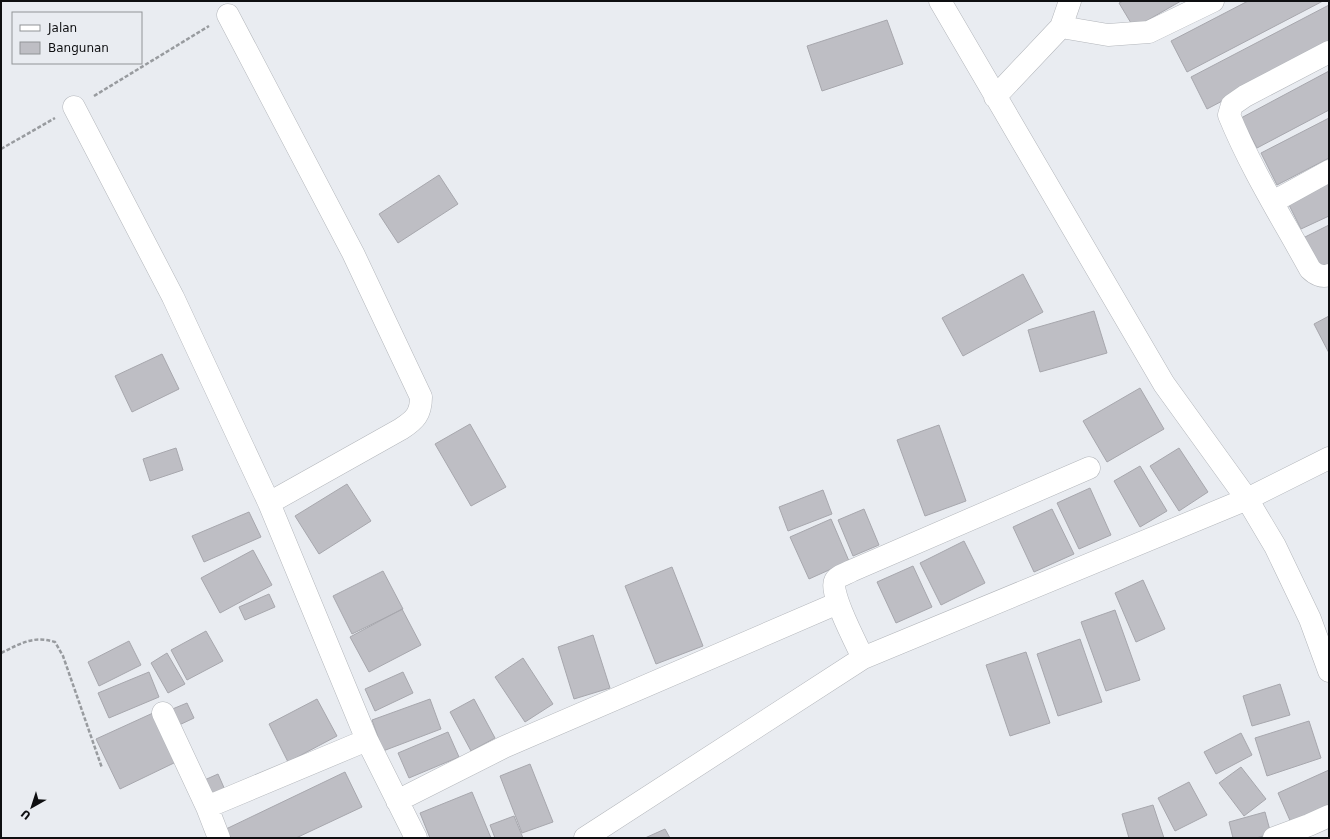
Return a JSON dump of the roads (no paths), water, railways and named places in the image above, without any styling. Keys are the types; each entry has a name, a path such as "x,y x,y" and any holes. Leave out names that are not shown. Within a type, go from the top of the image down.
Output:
{"street":[{"path":"940,1 1164,384 1247,498 1275,546 1310,619 1329,671"},
{"path":"995,97 1061,27 1070,1"},
{"path":"1061,27 1108,35 1148,32 1213,1"},
{"path":"228,15 353,254 421,397 419,412 411,422 401,430 269,503"},
{"path":"1329,52 1245,96 1232,105 1229,115 1234,128 1310,269 1321,276 1329,275"},
{"path":"74,107 173,297 269,503 367,740 416,838"},
{"path":"1273,202 1329,171"},
{"path":"585,838 863,658 1247,498 1329,458"},
{"path":"863,658 838,603 834,582 840,576 1089,468"},
{"path":"397,801 504,747 838,603"},
{"path":"163,713 207,807 219,838"},
{"path":"207,807 367,740"},
{"path":"1274,838 1329,816"}]}
